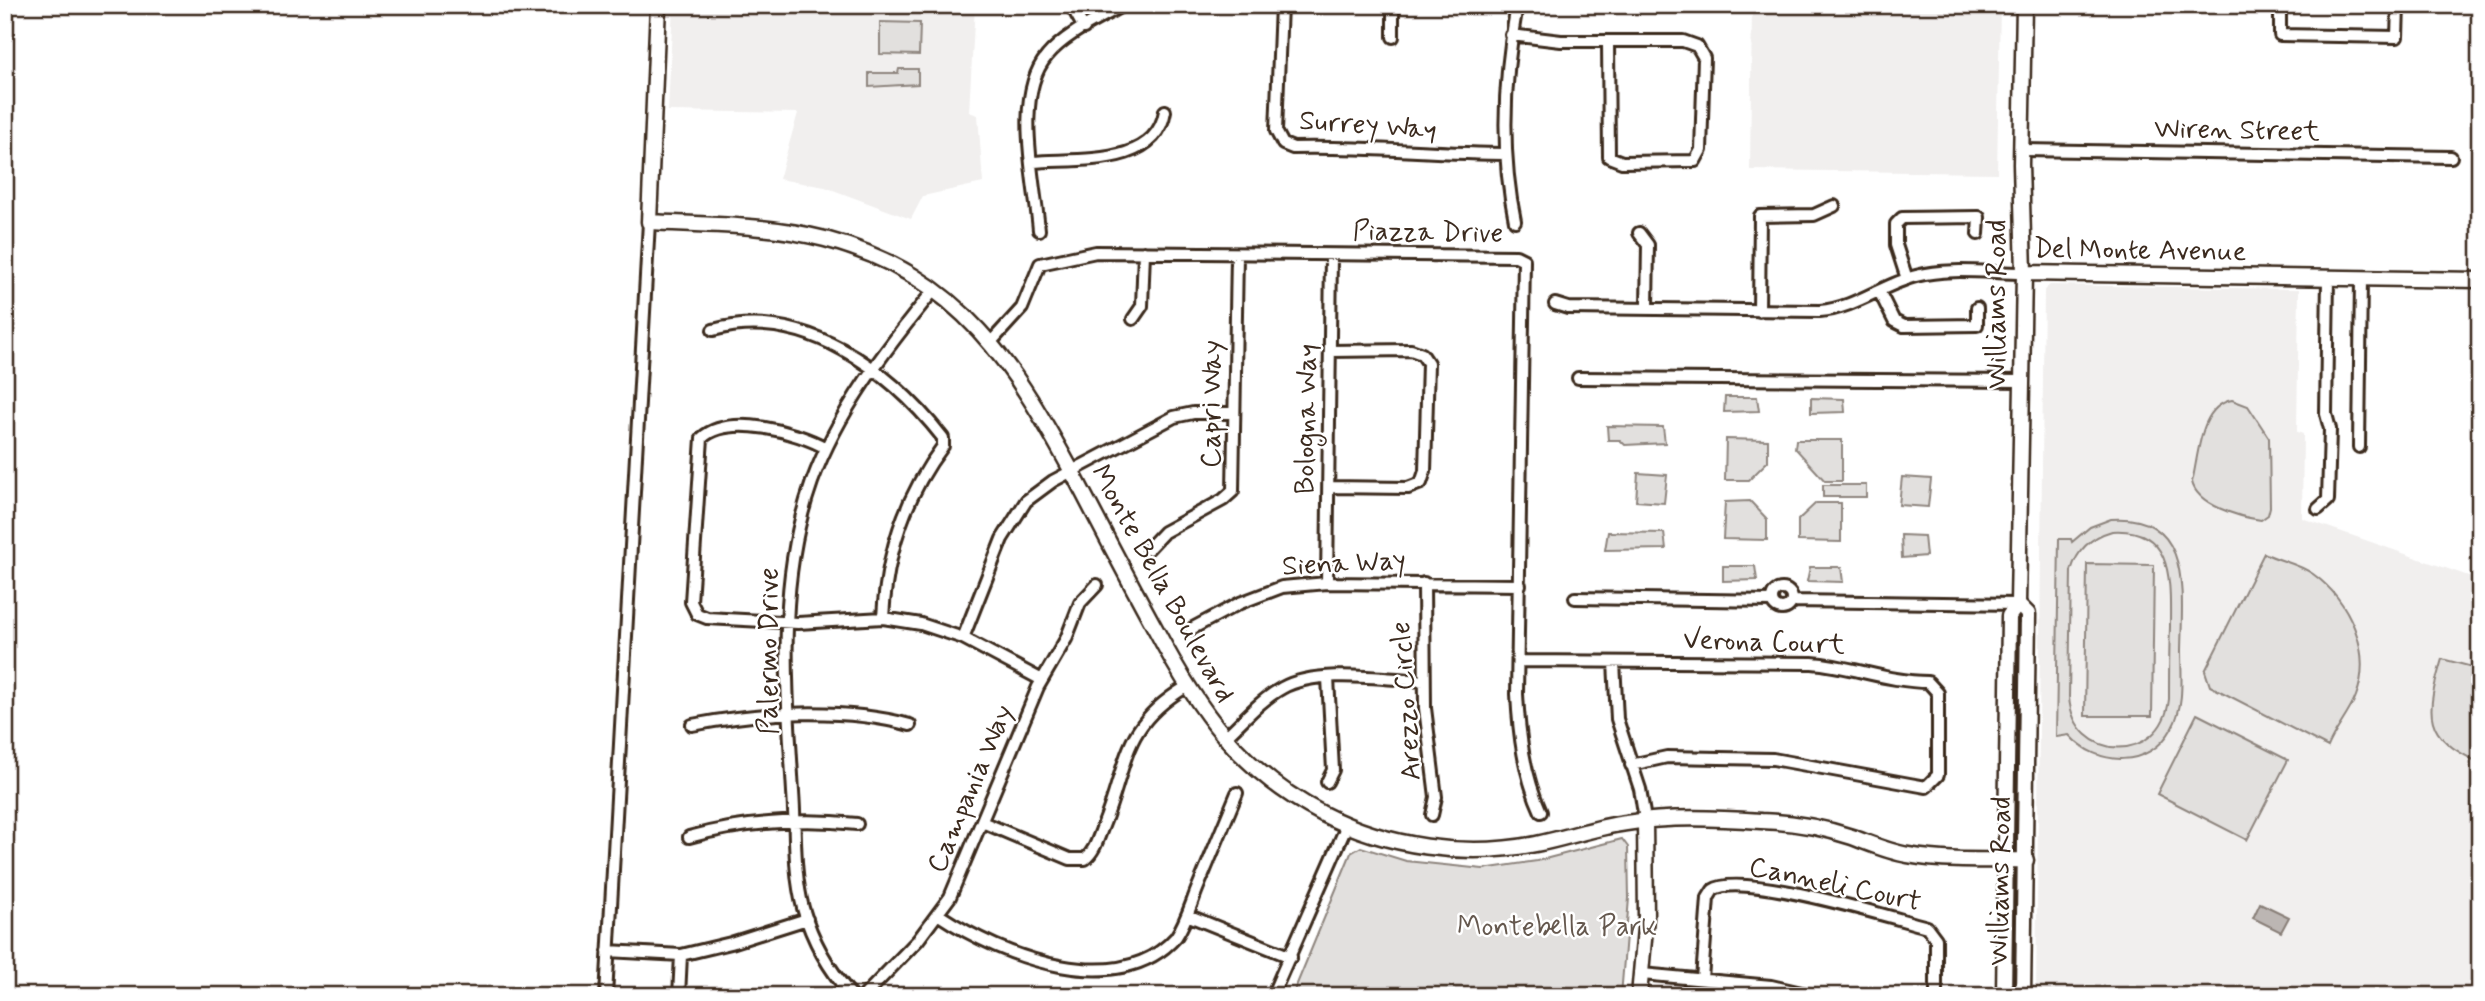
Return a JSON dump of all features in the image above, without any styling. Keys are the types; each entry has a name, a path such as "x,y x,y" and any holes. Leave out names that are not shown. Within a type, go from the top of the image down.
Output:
{"street":[{"path":"606,996 649,222 658,5"},
{"path":"1070,5 1084,28"},
{"path":"1040,230 1028,107 1036,72 1052,50 1123,5"},
{"name":"Surrey Way","path":"1281,5 1276,131 1283,144 1293,148 1374,148 1455,154 1506,154"},
{"path":"1393,5 1393,37"},
{"path":"1515,221 1506,154 1506,77 1517,5"},
{"name":"Williams Road","path":"2006,996 2004,980 2009,616 2018,604 2024,273 2024,5"},
{"path":"2280,5 2280,35 2397,37 2398,5"},
{"path":"1511,34 1554,41 1689,42 1701,49 1704,58 1701,150 1698,159 1688,163 1622,162 1609,157 1608,42"},
{"path":"1033,162 1121,154 1138,149 1150,143 1160,131 1165,111"},
{"name":"Wiren Street","path":"2022,150 2451,157"},
{"path":"1759,311 1760,216 1814,215 1834,206"},
{"path":"1907,279 1896,245 1896,224 1902,218 1979,217 1978,234"},
{"name":"Monte Bella Boulevard","path":"649,222 768,229 811,235 874,257 934,290 991,342 1025,387 1186,687 1224,738 1273,783 1307,805 1347,825 1413,844 1484,850 1530,845 1645,820 1781,822 1822,829 1908,855 1954,860 2026,860"},
{"path":"1639,233 1648,245 1647,309"},
{"name":"Piazza Drive","path":"991,342 1022,308 1040,264 1096,252 1516,256 1524,260 1518,662 1520,732 1530,784 1541,812"},
{"path":"1133,319 1142,306 1144,252"},
{"name":"Capri Way","path":"1148,549 1164,532 1223,500 1233,491 1237,255"},
{"name":"Bologna Way","path":"1327,583 1331,255"},
{"name":"Del Monte Avenue","path":"1555,304 1568,308 1832,310 1907,279 1938,272 2480,280"},
{"path":"2318,509 2328,500 2328,278"},
{"path":"2359,447 2361,278"},
{"name":"Palermo Drive","path":"852,996 826,959 807,919 797,880 786,622 797,532 826,448 850,403 934,290"},
{"path":"1879,291 1894,321 1903,327 1978,325 1977,308"},
{"path":"713,330 736,324 790,330 835,346 875,368 910,398 944,442 915,490 895,540 883,618"},
{"path":"1329,486 1409,488 1421,483 1425,471 1428,363 1422,354 1411,350 1330,351"},
{"path":"1578,378 2022,381"},
{"path":"963,638 1013,519 1033,494 1174,418 1193,413 1234,413"},
{"path":"826,448 791,432 763,427 710,432 699,443 692,608 699,616 786,622 883,618 921,624 963,638 1042,680"},
{"name":"Siena Way","path":"1191,629 1261,593 1282,587 1327,583 1520,585"},
{"name":"Arezzo Circle","path":"1424,583 1426,732 1436,797 1432,815"},
{"name":"Campania Way","path":"864,996 939,915 954,888 1042,680 1066,639 1080,603 1097,584"},
{"path":"1575,598 1772,601 1780,609 1787,608 1792,601 2018,604"},
{"name":"Williams Road","path":"2018,604 2028,614 2023,996"},
{"name":"Verona Court","path":"1518,662 1831,664 1891,680 1927,682 1935,686 1938,693 1938,775 1926,787 1773,759 1667,757 1631,765"},
{"path":"1614,662 1618,719 1645,820 1647,889 1639,996"},
{"path":"1224,738 1281,689 1306,680 1328,678 1424,681"},
{"path":"1327,782 1333,770 1328,678"},
{"path":"982,822 1070,859 1085,859 1092,852 1110,807 1124,755 1135,732 1153,711 1186,687"},
{"path":"692,725 734,718 863,714 910,725"},
{"path":"939,915 977,939 1068,978 1092,982 1124,977 1146,967 1171,944 1187,915 1237,793"},
{"path":"690,837 729,828 857,824"},
{"path":"1272,996 1347,825"},
{"name":"Canneli Court","path":"1702,979 1708,898 1713,890 1726,885 1798,894 1927,927 1936,939 1936,996"},
{"path":"1187,915 1291,957"},
{"path":"608,951 681,954 731,943 807,919"},
{"path":"679,996 681,954"},
{"path":"1642,974 1771,986 1815,996"}],"shaded area":[{"path":"673,5 975,5 969,112 978,115 983,183 923,196 911,219 825,187 779,179 798,113 668,111"},
{"path":"1752,5 2000,5 1997,173 1750,170"},
{"path":"2050,285 2299,289 2297,432 2303,434 2302,518 2480,580 2480,996 2036,996 2044,290"},
{"path":"2260,903 2289,917 2281,932 2253,918"}],"green space":[{"path":"880,22 920,23 919,55 880,54"},
{"path":"899,69 918,69 918,84 869,87 869,73 898,73"},
{"path":"1725,397 1757,397 1759,411 1724,412"},
{"path":"1811,398 1844,399 1845,412 1811,413"},
{"path":"2232,400 2248,406 2269,438 2270,507 2268,515 2261,520 2220,509 2202,497 2192,482 2207,421 2221,404"},
{"path":"1607,426 1663,427 1665,443 1625,445 1620,440 1608,440"},
{"path":"1726,439 1768,440 1768,461 1749,480 1725,480"},
{"path":"1796,440 1842,440 1842,481 1825,481 1795,448"},
{"path":"1638,473 1667,475 1664,503 1636,501"},
{"path":"1902,477 1931,479 1928,507 1899,505"},
{"path":"1823,485 1866,485 1866,497 1823,497"},
{"path":"1750,501 1767,519 1767,540 1723,539 1725,502"},
{"path":"1816,503 1841,503 1841,542 1798,541 1798,520"},
{"path":"2111,519 2138,521 2157,529 2169,543 2177,561 2182,605 2179,710 2172,728 2162,741 2151,751 2137,757 2108,758 2081,746 2069,735 2056,737 2059,539 2071,539 2072,542 2090,527","holes":["2112,531 2133,532 2148,538 2165,561 2170,593 2169,699 2163,720 2151,736 2136,745 2118,748 2101,744 2086,735 2074,719 2069,697 2071,571 2081,551 2098,537"]},
{"path":"1608,532 1664,533 1666,549 1605,550"},
{"path":"1901,535 1924,536 1926,556 1902,558"},
{"path":"2264,553 2313,574 2337,598 2354,628 2362,662 2361,679 2353,703 2328,747 2210,686 2205,671"},
{"path":"2087,564 2154,565 2152,716 2085,716"},
{"path":"1723,566 1755,566 1757,580 1723,581"},
{"path":"1810,567 1841,567 1843,582 1807,581"},
{"path":"2442,659 2480,669 2480,763 2447,743 2433,722 2433,695"},
{"path":"2197,714 2288,760 2247,840 2157,794"},
{"name":"Montebella Park","path":"1622,839 1628,847 1629,898 1621,996 1292,996 1351,853 1361,847 1406,861 1483,869 1537,861"}]}
